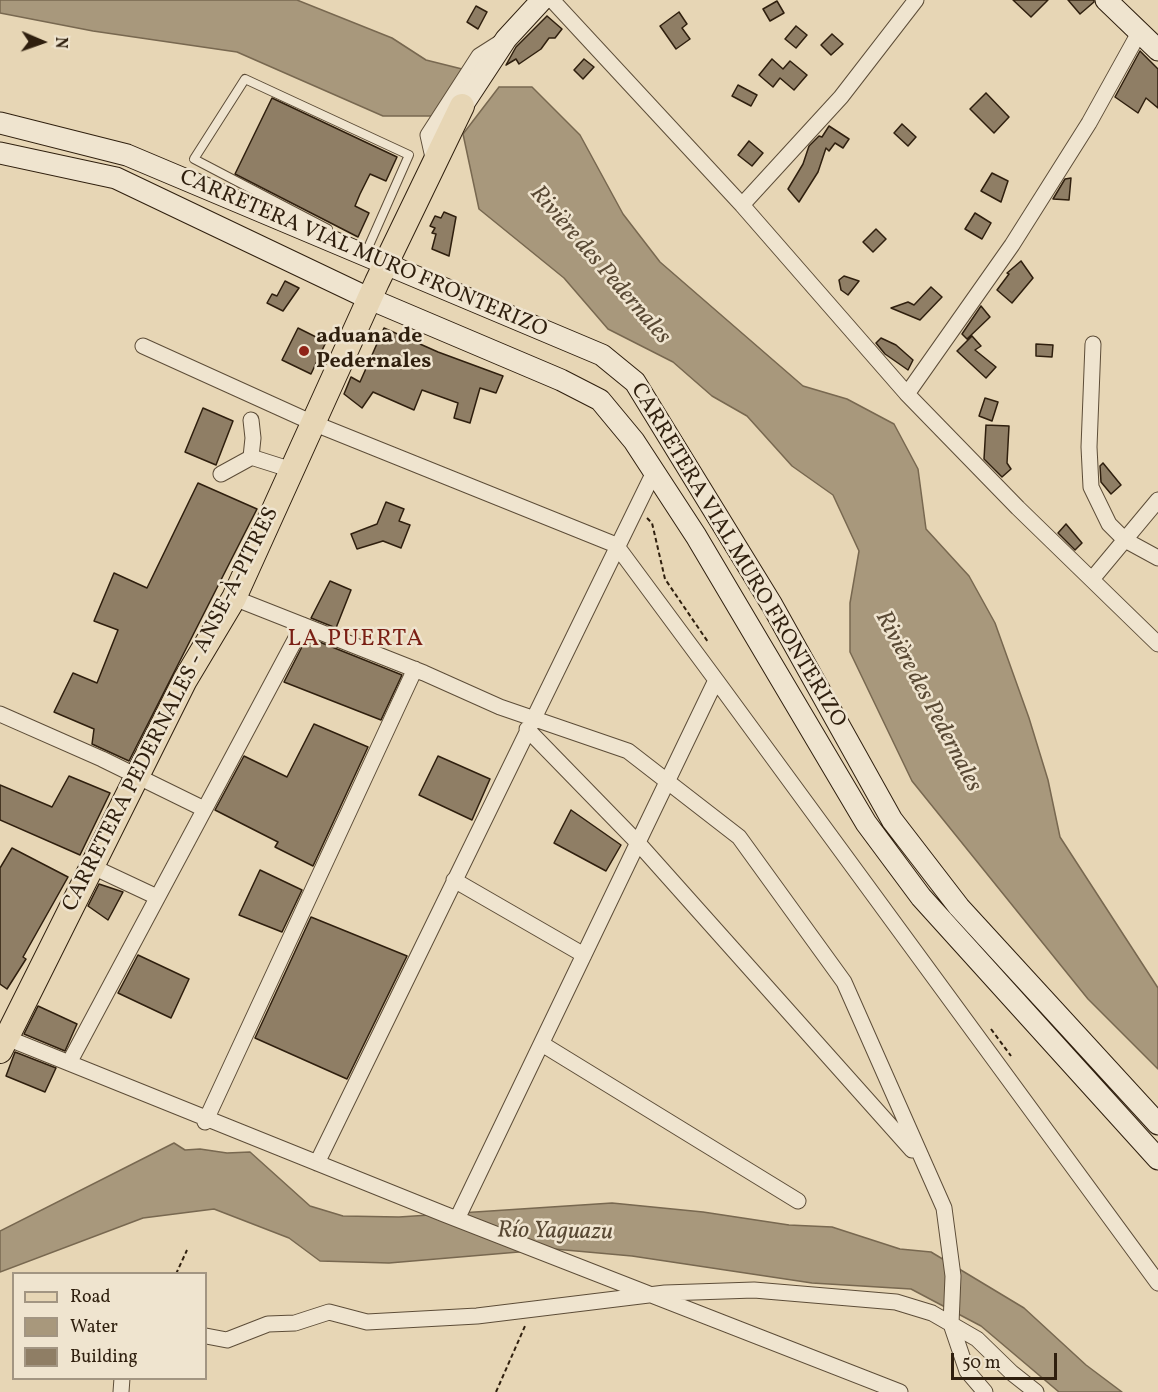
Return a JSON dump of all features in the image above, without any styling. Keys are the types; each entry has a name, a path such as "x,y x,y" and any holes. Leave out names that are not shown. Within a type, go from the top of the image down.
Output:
{"main road":[{"name":"CARRETERA PEDERNALES - ANSE-À-PITRES","path":"4,1045 185,680 234,598 370,299 377,257 434,162 462,106"}],"street":[{"path":"462,106 506,39 542,1 742,205 907,394 1018,508 1158,644"},
{"path":"742,205 841,97 908,3"},
{"path":"1115,4 1158,50"},
{"path":"907,394 1012,245 1089,123 1140,31"},
{"path":"434,162 428,135 479,56 506,39"},
{"name":"CARRETERA VIAL MURO FRONTERIZO","path":"0,123 128,156 377,257 602,355 635,381 772,605 892,820 958,907 1158,1124"},
{"name":"CARRETERA VIAL MURO FRONTERIZO","path":"0,153 116,178 370,299 561,380 600,400 634,441 702,546 866,824 921,897 1158,1159"},
{"path":"1093,344 1089,477 1091,487 1109,524 1125,540 1158,558"},
{"path":"143,346 313,423 616,545 1158,1283"},
{"path":"250,420 254,438 252,457"},
{"path":"221,474 252,457 292,470"},
{"path":"317,1163 654,471"},
{"path":"1092,578 1158,500"},
{"path":"234,598 415,669 531,723 628,751 739,837 844,982 944,1208 953,1276 951,1324 967,1371 985,1392"},
{"path":"69,1063 303,625"},
{"path":"205,1122 415,669"},
{"path":"457,1219 716,680"},
{"path":"0,714 102,759 204,809"},
{"path":"531,723 923,1163"},
{"path":"93,867 157,897"},
{"path":"454,880 584,956"},
{"path":"542,1044 798,1201"},
{"path":"4,1045 69,1063 457,1219 900,1392"},
{"path":"207,1336 227,1340 268,1324 295,1323 329,1312 367,1322 477,1316 665,1293 753,1290 896,1302 932,1313 977,1339 1012,1373 1036,1392"}],"lane":[{"path":"245,79 409,155 377,257 194,159 245,79"}],"path":[{"path":"177,1272 187,1250"},
{"path":"496,1392 532,1309"}],"water":[{"path":"0,0 297,0 392,38 426,60 462,69 435,116 383,116 237,52 93,31 0,13"},
{"name":"Rivière des Pedernales","path":"499,87 532,87 580,135 623,214 660,262 803,386 847,399 894,424 918,469 926,529 969,576 995,623 1029,718 1048,780 1060,837 1158,988 1158,1069 1088,999 912,781 850,652 850,603 859,551 833,495 792,466 747,416 712,396 673,362 608,329 564,278 479,209 463,134"},
{"name":"Río Yaguazu","path":"174,1143 185,1150 250,1152 310,1206 343,1216 399,1217 612,1203 703,1212 789,1225 832,1227 900,1249 931,1252 1024,1308 1086,1365 1122,1392 1059,1392 981,1326 911,1289 812,1283 632,1256 554,1249 389,1263 320,1261 289,1238 214,1209 143,1218 0,1272 0,1231"}],"building":[{"path":"1013,0 1048,0 1031,17"},
{"path":"1068,0 1094,0 1094,2 1080,14"},
{"path":"777,1 784,13 770,21 763,9"},
{"path":"476,6 487,12 478,29 467,22"},
{"path":"679,12 687,24 682,28 690,39 676,49 660,26"},
{"path":"547,16 562,29 555,38 549,38 541,49 519,64 516,59 506,65 516,47"},
{"path":"796,26 807,35 796,48 785,39"},
{"path":"832,34 843,44 831,55 821,45"},
{"path":"1140,51 1158,69 1158,108 1146,98 1138,113 1115,97"},
{"path":"584,59 594,67 583,79 574,70"},
{"path":"772,59 783,69 790,61 807,75 794,90 780,78 773,87 759,75"},
{"path":"738,85 757,95 751,106 732,96"},
{"path":"986,93 1009,117 994,133 970,109"},
{"path":"272,98 397,157 386,181 370,174 360,194 355,206 369,213 358,237 235,174"},
{"path":"902,124 916,137 908,146 894,133"},
{"path":"829,126 849,139 843,148 835,143 829,151 826,148 818,172 799,202 788,189 803,164 809,146 819,136 822,137"},
{"path":"749,141 763,153 752,166 738,155"},
{"path":"992,173 1008,181 1001,202 981,191"},
{"path":"1071,178 1069,200 1053,199 1065,179"},
{"path":"444,212 456,217 449,256 432,249 436,234 432,233 435,228 430,226 435,216 441,218"},
{"path":"975,213 991,223 982,239 965,229"},
{"path":"876,229 886,239 873,252 863,242"},
{"path":"1021,261 1033,278 1012,303 997,290 1009,274 1007,273"},
{"path":"844,276 859,281 848,295 841,290 839,280"},
{"path":"285,281 299,288 283,311 267,303 272,294 277,296"},
{"path":"931,287 942,297 920,320 891,308 908,302 914,305"},
{"path":"981,306 990,317 967,339 962,334"},
{"name":"aduana de Pedernales","path":"298,328 326,342 311,374 282,360"},
{"path":"384,328 438,352 503,376 496,393 480,388 470,423 454,418 458,403 422,390 414,410 373,392 362,408 344,394 351,377 360,382"},
{"path":"972,336 981,346 975,350 996,367 986,378 957,351"},
{"path":"881,338 896,345 913,360 908,370 885,354 876,343"},
{"path":"1036,344 1053,345 1052,357 1036,356"},
{"path":"985,398 998,402 992,421 979,416"},
{"path":"203,408 233,421 216,465 185,452"},
{"path":"986,425 1009,426 1007,463 1011,469 1002,477 984,459"},
{"path":"1103,463 1121,485 1111,494 1101,482 1100,466"},
{"path":"198,483 257,509 129,761 92,744 94,729 54,712 73,673 97,683 118,630 94,621 114,573 147,588"},
{"path":"386,502 404,509 399,521 410,525 401,548 383,541 357,549 351,534 377,524"},
{"path":"1066,524 1082,543 1075,550 1058,533"},
{"path":"330,581 351,590 336,628 311,618"},
{"path":"307,637 402,675 381,720 284,682"},
{"path":"314,724 368,747 313,866 275,847 278,842 215,810 244,756 287,777"},
{"path":"438,756 490,779 472,820 419,795"},
{"path":"69,776 110,793 80,855 0,820 0,785 52,807"},
{"path":"571,810 621,845 606,871 554,843"},
{"path":"12,848 68,877 23,957 26,959 7,989 0,984 0,868"},
{"path":"260,870 302,890 282,932 239,915"},
{"path":"99,884 123,892 108,920 88,906"},
{"path":"311,917 407,956 347,1079 255,1038"},
{"path":"138,955 189,979 171,1018 118,993"},
{"path":"38,1006 77,1024 65,1051 24,1034"},
{"path":"15,1052 56,1068 45,1092 6,1076"}],"place":[{"name":"aduana de Pedernales","path":"304,351"}],"district":[{"name":"LA PUERTA","path":"356,641"}]}
